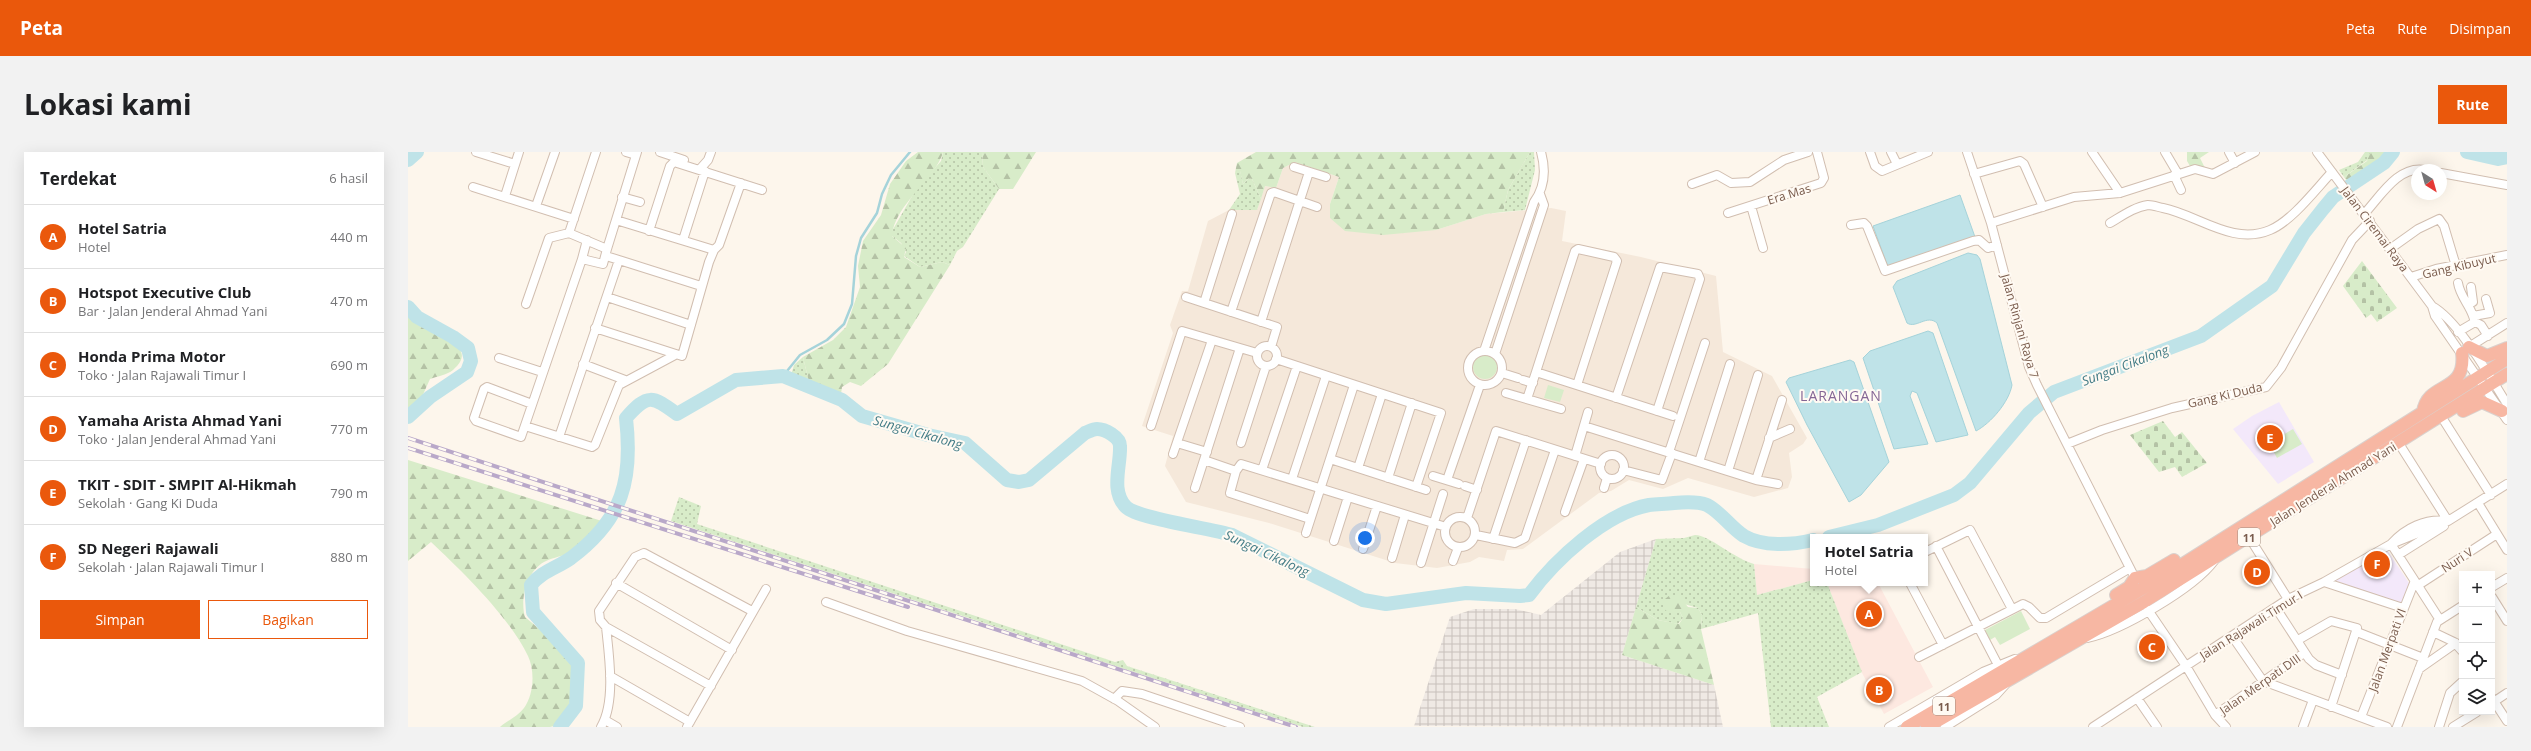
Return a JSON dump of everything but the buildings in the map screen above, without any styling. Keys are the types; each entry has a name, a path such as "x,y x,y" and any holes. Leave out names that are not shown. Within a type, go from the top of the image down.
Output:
{"highway":[{"path":"2423,412 2424,404 2429,397 2460,376 2466,350 2487,356 2507,348"},
{"name":"Jalan Jenderal Ahmad Yani","path":"1907,727 1983,688 2012,677 2080,639 2249,538 2398,442 2443,415 2486,380 2507,359"},
{"name":"Jalan Jenderal Ahmad Yani","path":"1927,727 2030,655 2089,621 2205,550 2423,412 2486,380 2507,374"},
{"path":"2443,415 2457,413 2479,402 2485,403 2505,412"},
{"path":"2089,621 2095,609 2129,587 2133,573 2147,576 2188,551 2205,550"}],"street":[{"path":"476,152 515,164"},
{"path":"505,196 519,152"},
{"path":"536,206 555,152"},
{"path":"569,233 596,152"},
{"path":"582,259 602,264 607,253 622,197 636,154 626,152"},
{"path":"660,152 686,160 686,165"},
{"path":"683,240 703,168 711,152"},
{"path":"1484,351 1534,202 1540,194 1544,169 1541,152"},
{"path":"1692,184 1717,175 1731,183 1750,182 1784,160 1808,152"},
{"path":"1870,152 1879,170 1928,152"},
{"path":"1891,152 1896,164"},
{"name":"Jalan Rinjani Raya 7","path":"1967,152 1991,223 2029,367 2049,412 2133,573"},
{"path":"2092,152 2120,193"},
{"path":"2165,152 2176,175 2181,190"},
{"path":"2229,152 2235,163"},
{"path":"1991,223 2074,197 2120,193 2195,169 2213,174 2255,152"},
{"name":"Jalan Ciremai Raya","path":"2317,152 2432,306 2435,316 2466,350 2505,412"},
{"name":"Era Mas","path":"1728,213 1821,183 1824,178 1819,153"},
{"path":"1974,174 2020,161 2024,164 2043,207"},
{"path":"649,231 670,164 675,162 703,168 762,190"},
{"path":"1294,167 1326,178"},
{"path":"2364,214 2400,175 2411,171"},
{"path":"1261,322 1309,172"},
{"path":"2110,223 2135,209 2149,205 2178,211 2218,229 2251,235 2270,230 2283,222 2333,173"},
{"path":"2447,174 2507,185"},
{"path":"595,328 675,355 680,356 684,353 701,286 714,250 719,245 741,183"},
{"path":"473,187 574,219"},
{"path":"1231,312 1271,193 1317,207"},
{"path":"1495,354 1544,205 1540,194"},
{"path":"622,197 640,202"},
{"path":"1751,206 1763,248"},
{"path":"1204,303 1232,214"},
{"path":"2390,249 2418,229 2439,219 2444,226 2456,266"},
{"path":"616,220 714,250"},
{"name":"Gang Ki Duda","path":"2067,444 2102,430 2172,408 2266,387 2282,368 2352,240 2370,222"},
{"path":"1851,225 1864,223 1867,226 1885,271 1973,241 1979,240 1988,248 1997,245"},
{"path":"526,304 550,236 562,236 569,233 587,240 619,260 701,286"},
{"path":"532,404 487,387 484,389 474,417 476,421 519,437 525,426 532,404 542,372 582,259 587,240"},
{"path":"1527,399 1575,251 1578,249 1614,257 1617,261 1577,385"},
{"name":"Gang Kibuyut","path":"2411,277 2507,255"},
{"path":"560,437 595,328 619,260"},
{"path":"1616,398 1660,267 1698,274 1700,279 1657,411"},
{"path":"2458,283 2462,297 2474,319 2481,325 2488,336"},
{"path":"2467,304 2473,302 2471,287"},
{"path":"607,297 691,325"},
{"path":"1186,297 1277,327 1271,347"},
{"path":"2458,332 2474,319 2490,313 2486,299"},
{"name":"Jalan Ciremai Raya","path":"2432,306 2442,311 2458,332 2466,350"},
{"path":"2466,350 2507,324"},
{"path":"1151,426 1181,332 1257,353"},
{"path":"1173,454 1212,340"},
{"path":"1623,470 1662,480 1705,343"},
{"path":"1262,347 1271,347 1276,352 1276,359 1272,364 1266,366 1258,362 1257,353 1262,347"},
{"path":"1195,488 1240,348"},
{"path":"1484,351 1495,354 1502,362 1502,373 1490,384 1480,384 1470,377 1468,366 1473,355 1484,351"},
{"path":"525,426 591,447 594,446 617,387 625,380 675,355"},
{"path":"499,358 542,372"},
{"path":"1276,359 1441,413 1428,474 1416,487"},
{"path":"583,364 625,380"},
{"path":"1698,462 1730,364"},
{"path":"1240,443 1266,366"},
{"path":"1262,470 1297,366"},
{"path":"1536,372 1673,416"},
{"path":"1502,373 1533,383"},
{"path":"1728,471 1758,375"},
{"path":"1292,480 1326,376"},
{"path":"1447,480 1480,384"},
{"path":"1306,533 1354,385"},
{"path":"1506,393 1561,409"},
{"path":"1358,468 1382,394"},
{"path":"1756,480 1770,450 1769,438 1782,400"},
{"path":"1388,478 1412,404"},
{"path":"1575,456 1588,412"},
{"path":"2443,415 2491,495"},
{"path":"1584,426 1756,480 1778,484"},
{"path":"1769,438 1790,428"},
{"path":"1467,518 1496,431 1601,464"},
{"path":"1493,539 1526,440"},
{"path":"2398,442 2448,521 2442,528 2398,555"},
{"path":"1177,443 1236,471"},
{"path":"1476,535 1515,543 1525,538 1555,450"},
{"path":"1608,456 1616,457 1622,462 1623,470 1616,478 1607,478 1601,472 1601,464 1608,456"},
{"path":"1330,459 1426,490"},
{"path":"1565,512 1584,459"},
{"path":"1310,519 1230,493 1236,471 1241,464 1446,527"},
{"path":"1428,474 1477,490"},
{"path":"1604,488 1607,478"},
{"name":"Jalan Rajawali Timur I","path":"2093,727 2288,600 2324,582 2391,544 2448,521 2507,484"},
{"path":"1421,563 1435,524 1443,494"},
{"path":"1334,541 1348,497"},
{"path":"2478,503 2507,550"},
{"path":"1363,549 1377,506"},
{"path":"1392,558 1406,515"},
{"path":"1467,518 1474,524 1476,535 1468,546 1458,548 1447,540 1446,527 1453,519 1467,518"},
{"path":"1928,550 1970,530 2012,609"},
{"name":"Nuri V","path":"2416,584 2498,534"},
{"path":"2249,538 2288,600"},
{"path":"2391,544 2440,620"},
{"path":"1936,546 1995,659"},
{"path":"1453,562 1458,548"},
{"path":"711,686 606,627 600,620 599,611 616,583 635,557 644,553 752,611"},
{"path":"2080,639 2111,630 2148,610 2204,574 2217,557"},
{"path":"1919,657 2012,609 2026,605 2040,618 2046,618 2133,573"},
{"path":"2495,585 2507,578"},
{"path":"2324,582 2402,608"},
{"path":"616,583 732,650"},
{"name":"Jalan Merpati VI","path":"2361,717 2389,646 2402,608 2416,584"},
{"path":"1912,586 1943,645"},
{"path":"610,676 688,725 766,589"},
{"path":"826,602 907,631 1082,681 1114,699 1155,727"},
{"path":"2495,602 2507,620"},
{"path":"2397,727 2433,632 2440,620 2460,607"},
{"path":"2276,608 2298,640 2304,653 2314,663 2342,675"},
{"path":"2148,610 2186,666 2215,714 2226,727"},
{"path":"2298,640 2331,621 2355,627 2357,632 2389,646 2423,658"},
{"path":"606,627 610,676 603,724 617,727"},
{"path":"2331,707 2357,632"},
{"path":"2433,632 2456,643 2459,647"},
{"path":"2232,636 2263,681 2357,718 2361,717 2387,727"},
{"path":"2419,669 2456,643"},
{"name":"Jalan Merpati DIII","path":"2215,714 2304,653"},
{"name":"Jalan Jenderal Ahmad Yani","path":"1889,727 1995,659 2030,655"},
{"name":"Jalan Jenderal Ahmad Yani","path":"1945,727 1996,695 2012,677"},
{"path":"2439,727 2450,693 2459,685"},
{"path":"1114,699 1122,691 1142,694 1240,727"},
{"path":"2495,700 2507,693"},
{"path":"2137,698 2157,727"},
{"path":"2303,727 2313,700"},
{"path":"2495,704 2507,721"},
{"path":"2453,727 2472,715"}],"shaded area":[{"path":"1295,162 1339,177 1330,204 1436,230 1486,214 1551,208 1566,211 1562,241 1641,257 1716,276 1723,352 1772,376 1807,438 1803,444 1789,453 1792,477 1788,488 1754,497 1688,478 1663,489 1629,480 1611,491 1599,493 1523,549 1507,550 1504,561 1479,557 1470,562 1437,568 1395,563 1269,523 1186,502 1165,466 1173,436 1142,426 1173,333 1170,325 1182,291 1188,291 1208,221 1229,210 1257,210 1265,186 1276,188 1283,168"},
{"path":"2279,402 2314,462 2278,484 2233,429 2252,416"},
{"path":"1656,539 1622,655 1714,685 1723,727 1414,726 1450,617 1474,609 1515,609 1541,615 1620,552"},
{"path":"2387,550 2409,583 2401,605 2334,580"},
{"path":"1754,564 1810,569 1810,581 1757,595"},
{"path":"1828,586 1880,586 1933,687 1884,714 1861,671"}],"green space":[{"path":"918,152 943,152 933,171 907,202 900,213 892,236 906,248 904,257 920,267 942,262 950,265 888,364 861,386 850,382 842,387 841,394 809,382 803,357 833,340 846,327 860,287 858,266 863,241 881,215 890,184 906,161"},
{"path":"943,152 982,152 983,167 999,189 963,247 957,251 950,265 942,262 920,267 904,256 906,252 901,243 892,236 892,231 915,191 941,161"},
{"path":"982,152 1036,152 1013,189 999,189 983,167"},
{"path":"1256,152 1530,152 1508,190 1503,212 1486,214 1436,230 1383,235 1345,231 1330,218 1330,204 1339,177 1295,162 1283,168 1276,188 1265,186 1261,199 1252,179 1249,178 1243,184 1240,171 1235,173 1237,163"},
{"path":"1530,152 1534,152 1535,170 1525,210 1503,212 1508,190"},
{"path":"2187,152 2209,152 2200,158 2206,170 2196,165 2190,166 2187,161"},
{"path":"2365,152 2370,152 2370,158 2344,177 2339,170 2358,162"},
{"path":"2370,152 2388,152 2359,177 2347,181 2344,177 2367,161"},
{"path":"1240,170 1243,184 1249,178 1252,179 1261,199 1257,210 1229,210 1240,194 1235,173"},
{"path":"2362,261 2397,308 2377,322 2371,314 2366,318 2343,286"},
{"path":"408,313 436,333 454,343 461,352 462,357 451,372 430,379 421,399 408,410"},
{"path":"1485,355 1494,358 1497,367 1494,376 1485,379 1476,376 1473,367 1476,358"},
{"path":"803,357 809,382 791,375 794,365"},
{"path":"1548,385 1564,390 1560,402 1544,398"},
{"path":"2163,421 2175,437 2182,432 2207,463 2182,477 2175,467 2159,472 2130,435"},
{"path":"2293,429 2302,444 2277,458 2269,443"},
{"path":"408,460 605,522 583,544 567,554 544,562 538,567 529,579 524,595 523,603 525,617 570,655 572,663 571,696 564,717 558,723 550,727 500,727 519,714 530,696 532,689 532,668 528,656 510,626 498,611 471,581 431,542 408,561"},
{"path":"679,497 701,506 697,524 1115,662 1123,660 1127,666 1315,727 1303,727 671,521"},
{"path":"1695,535 1701,536 1754,564 1757,595 1810,581 1810,586 1828,586 1862,672 1817,697 1829,727 1771,727 1758,613 1701,629 1702,615 1698,608 1684,604 1668,612 1680,612 1683,618 1678,624 1658,620 1636,607 1656,539 1684,538"},
{"path":"1670,595 1679,596 1688,607 1698,608 1702,615 1701,629 1714,685 1622,655 1636,607 1658,620 1679,624 1683,618 1680,612 1668,612 1663,608 1665,599"},
{"path":"2021,611 2030,629 2000,645 1995,637 1990,640 1985,630"}],"water":[{"path":"1960,195 1975,237 1888,267 1873,226"},
{"path":"1968,253 1977,255 1980,259 2012,385 2003,405 1988,423 1976,431 1937,323 1929,320 1914,324 1907,323 1893,287 1897,281"},
{"path":"1928,331 1933,333 1968,435 1936,442 1917,393 1912,391 1910,396 1928,444 1894,449 1863,358 1870,351"},
{"path":"1850,360 1854,362 1889,462 1861,495 1849,502 1807,425 1786,382 1789,378"}],"waterway":[{"path":"408,160 417,152"},
{"path":"783,376 800,355 827,340 844,324 852,304 856,256 861,238 877,213 882,194 891,175 910,152"},
{"name":"Sungai Cikalong","path":"1841,534 1878,525 1954,495 1970,483 2029,413 2054,392 2201,336 2272,286 2304,233 2333,197 2384,163 2393,152"},
{"name":"Sungai Cikalong","path":"2467,152 2498,159 2507,157"},
{"path":"408,307 417,317 453,337 468,348 471,361 467,372 430,397 408,417"},
{"name":"Sungai Cikalong","path":"560,727 576,706 578,663 533,612 531,585 540,576 571,558 589,543 603,528 613,513 621,497 628,461 626,418 633,410 645,401 650,400 662,404 677,414 736,380 783,376 842,400 862,416 928,435 965,443 1007,480 1019,482 1029,480 1085,433 1095,429 1104,430 1112,434 1118,440 1120,446 1117,486 1121,501 1126,507 1133,511 1159,519 1232,535 1363,600 1386,604 1466,593 1520,596 1529,595 1553,567 1582,540 1615,518 1632,510 1649,505 1682,502 1699,503 1712,508 1734,528 1752,540 1778,544 1810,541"}],"railway":[{"path":"408,438 1296,727"},
{"path":"408,448 908,607"}],"place":[{"name":"TKIT - SDIT - SMPIT Al-Hikmah","path":"2270,438"},
{"name":"SD Negeri Rajawali","path":"2377,564"},
{"name":"Yamaha Arista Ahmad Yani","path":"2257,572"},
{"name":"Hotel Satria","path":"1869,614"},
{"name":"Honda Prima Motor","path":"2152,647"},
{"name":"Hotspot Executive Club","path":"1879,690"}],"district":[{"name":"LARANGAN","path":"1841,395"}]}
